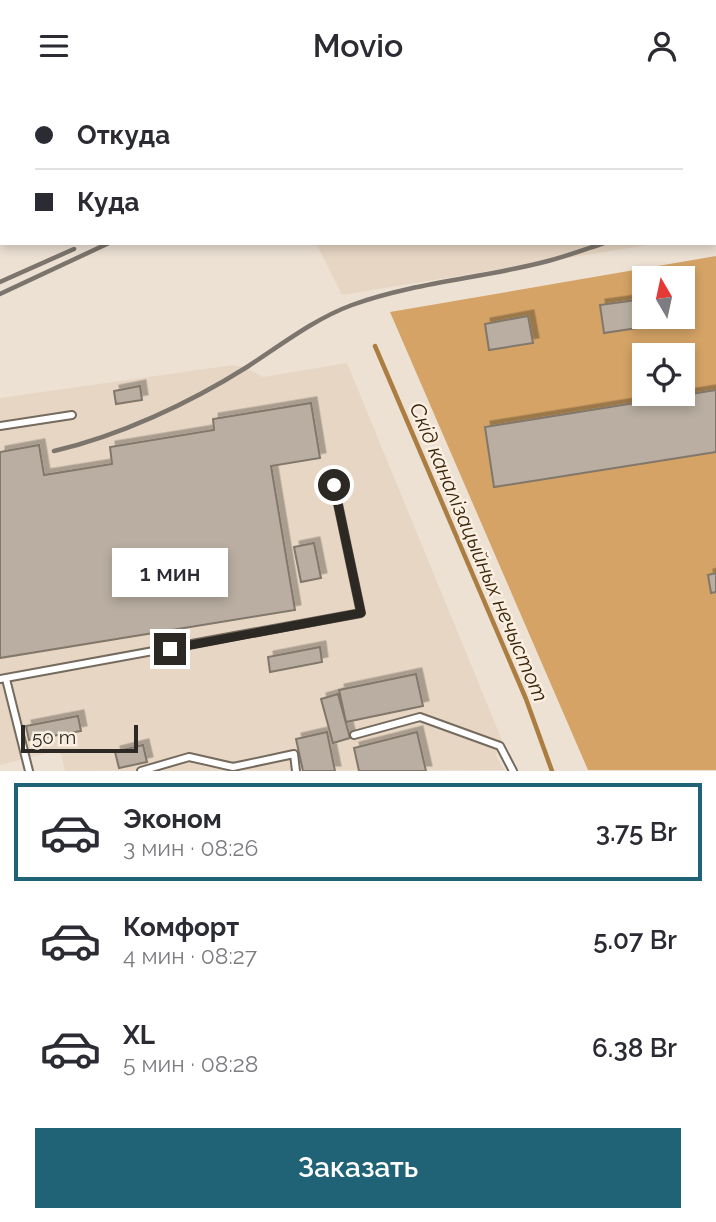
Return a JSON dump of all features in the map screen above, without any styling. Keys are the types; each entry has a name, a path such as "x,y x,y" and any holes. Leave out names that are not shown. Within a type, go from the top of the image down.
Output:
{"lane":[{"path":"0,426 72,415"},
{"path":"29,771 3,679 361,613 334,485"},
{"path":"354,735 420,717 500,745 513,771"},
{"path":"141,771 189,757 233,767 293,754 296,771"}],"shaded area":[{"path":"317,245 647,245 342,295"},
{"path":"716,256 716,770 588,770 390,312 632,270 632,329 695,329 695,266 658,266"},
{"path":"347,363 502,740 496,755 504,770 65,771 60,750 0,765 0,398 233,365 263,377"}],"building":[{"path":"632,301 632,329 604,333 600,305"},
{"path":"528,316 533,343 489,350 485,324"},
{"path":"140,386 142,400 116,404 114,391"},
{"path":"716,390 716,452 494,487 485,427 632,403 632,406 695,406 695,393"},
{"path":"311,403 320,458 271,466 295,610 0,658 0,452 39,445 44,475 112,464 110,447 214,430 213,419"},
{"path":"314,543 321,578 301,582 294,547"},
{"path":"716,573 716,592 711,593 708,575"},
{"path":"320,647 322,662 270,672 268,657"},
{"path":"416,674 423,706 346,722 339,690"},
{"path":"338,694 350,738 333,743 321,699"},
{"path":"78,716 81,731 29,740 26,726"},
{"path":"327,732 335,771 303,771 296,739"},
{"path":"417,732 426,771 359,771 354,748"},
{"path":"143,745 147,762 119,768 115,752"}],"waterway":[{"name":"Скід каналізацыйных нечыстот","path":"375,346 526,699 552,771"}],"railway":[{"path":"0,294 105,245"},
{"path":"54,451 104,437 154,417 225,380 311,325 352,305 425,285 548,261 598,245"},
{"path":"0,282 74,249"}],"route":[{"path":"170,649 361,613 334,485"}]}
